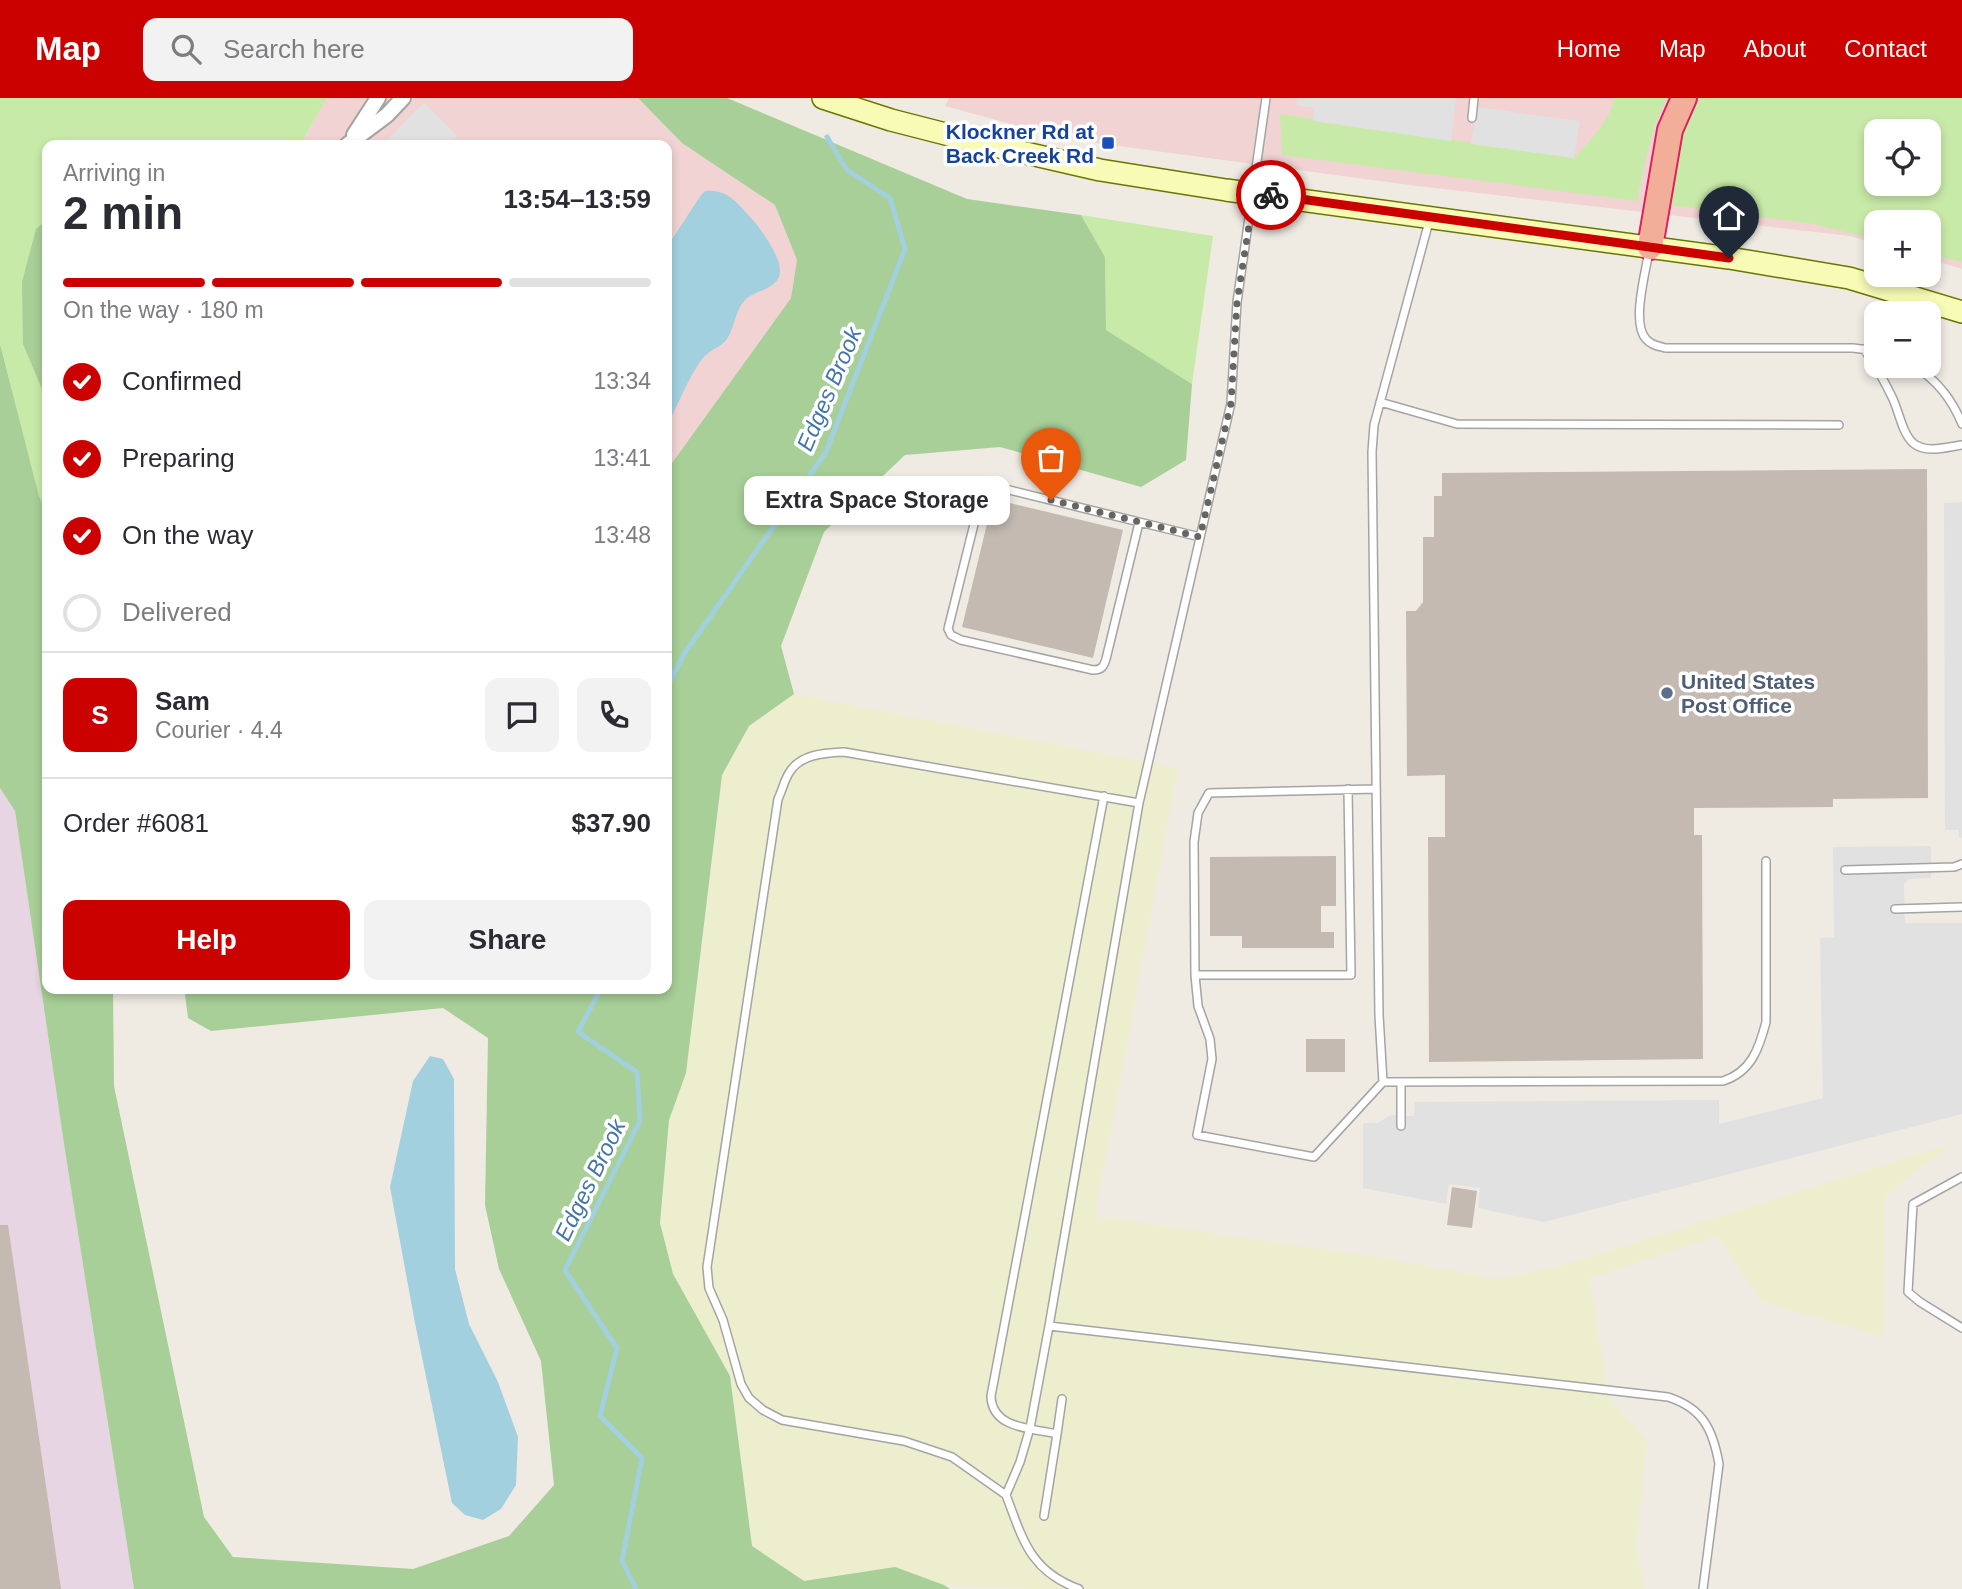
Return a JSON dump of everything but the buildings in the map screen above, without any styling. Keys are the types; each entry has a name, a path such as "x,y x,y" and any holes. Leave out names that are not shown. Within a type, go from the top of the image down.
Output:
{"highway":[{"path":"1650,247 1670,130 1684,98"}],"main road":[{"path":"822,98 891,120 1100,170 1729,258 1849,278 1962,312"}],"street":[{"path":"350,140 378,98"},
{"path":"354,140 387,115 403,98"}],"lane":[{"path":"1006,1495 1030,1428 1139,803 1231,403 1237,302 1266,98"},
{"path":"1472,118 1474,98"},
{"path":"1376,789 1209,793 1198,813 1194,842 1195,975 1198,1006 1210,1039 1212,1059 1197,1135 1314,1157 1382,1082 1372,452 1374,425 1430,218"},
{"path":"1650,247 1639,323 1643,337 1652,344 1666,348 1864,349"},
{"path":"1883,378 1913,443 1934,449 1962,445"},
{"path":"1932,378 1956,410 1962,424"},
{"path":"1380,402 1457,424 1839,425"},
{"path":"1139,523 1104,666 1099,670 961,640 951,635 948,629 981,496 993,486 1200,537"},
{"path":"1079,1589 1061,1583 1044,1570 1030,1554 1006,1495 952,1457 904,1441 782,1420 763,1410 749,1398 741,1384 723,1320 709,1288 707,1267 778,799 789,772 804,759 821,753 844,752 1139,803"},
{"path":"1195,975 1351,975 1348,789"},
{"path":"1057,1434 1006,1423 997,1416 991,1395 1104,796"},
{"path":"1382,1082 1723,1081 1734,1077 1754,1057 1766,1022 1766,861"},
{"path":"1845,870 1954,867 1962,864"},
{"path":"1895,909 1962,907"},
{"path":"1401,1082 1401,1126"},
{"path":"1962,1177 1913,1203 1909,1293 1962,1328"},
{"path":"1049,1326 1668,1397 1683,1402 1699,1414 1711,1432 1719,1464 1703,1589"},
{"path":"1044,1516 1062,1399"}],"shaded area":[{"path":"327,98 638,98 682,143 775,205 797,260 791,298 672,463 672,140 303,140"},
{"path":"949,98 1962,98 1962,269 1941,263 1941,210 1864,210 1864,240 1850,236 1417,186 1066,139 945,106"},
{"path":"1297,98 1456,98 1451,141 1313,121 1314,108 1296,105"},
{"path":"424,102 457,136 453,140 388,140"},
{"path":"1477,107 1580,121 1574,158 1471,144"},
{"path":"1962,502 1962,838 1959,838 1959,830 1945,830 1944,503"},
{"path":"0,788 15,811 134,1589 0,1589"},
{"path":"1931,846 1931,878 1909,879 1904,884 1905,923 1962,923 1962,1114 1544,1222 1478,1208 1480,1188 1449,1184 1446,1204 1363,1188 1363,1123 1378,1123 1390,1115 1414,1116 1415,1102 1719,1100 1719,1124 1823,1098 1820,938 1834,937 1833,847"}],"green space":[{"path":"0,98 327,98 303,140 42,140 42,224 36,229 42,323 42,503 0,344"},
{"path":"638,98 727,98 967,199 1081,215 1105,257 1106,330 1192,384 1186,460 1141,487 1000,447 905,455 824,532 781,646 794,694 749,726 722,775 686,1073 669,1120 660,1223 673,1274 730,1376 752,1546 804,1581 895,1567 950,1589 134,1589 64,1144 15,811 0,788 0,344 42,503 42,994 113,994 114,1086 204,1517 233,1557 413,1569 509,1536 554,1485 541,1361 499,1269 485,1205 488,1038 443,1008 211,1031 188,1018 185,995 672,994 672,463 791,298 797,260 775,205 682,143"},
{"path":"1614,98 1668,98 1657,119 1637,201 1282,155 1280,114 1574,158 1604,123"},
{"path":"1701,98 1962,98 1962,262 1941,257 1941,210 1864,210 1864,237 1814,224 1670,205 1685,120"},
{"path":"1081,215 1213,236 1192,384 1106,330 1105,257"},
{"path":"42,224 42,389 23,344 22,282 36,229"},
{"path":"794,694 1178,768 1095,1216 1384,1258 1497,1279 1557,1267 1951,1144 1885,1196 1883,1337 1761,1301 1717,1236 1589,1279 1609,1397 1647,1441 1636,1549 1644,1589 1031,1589 944,1585 895,1567 804,1581 751,1546 730,1376 673,1274 660,1223 669,1120 686,1073 722,775 749,726"}],"water":[{"path":"705,191 719,192 740,205 769,242 777,257 780,271 776,282 745,300 727,339 702,359 672,415 672,239"},
{"path":"430,1056 443,1059 454,1079 455,1269 469,1324 498,1382 518,1437 516,1485 501,1509 483,1520 465,1515 452,1503 390,1187 413,1081"}],"waterway":[{"name":"Edges Brook","path":"672,677 684,654 826,452 905,249 890,198 847,170 827,137"},
{"name":"Edges Brook","path":"598,994 578,1032 637,1072 640,1121 565,1270 617,1348 600,1416 642,1458 622,1561 636,1589"}],"way so far":[{"path":"1051,500 1200,537 1231,403 1237,302 1254,193 1271,195"}],"place":[{"name":"Klockner Rd at Back Creek Rd","path":"1108,143"},
{"name":"Extra Space Storage","path":"1051,500"},
{"name":"United States Post Office","path":"1667,693"}],"route":[{"path":"1271,195 1729,258"}]}
